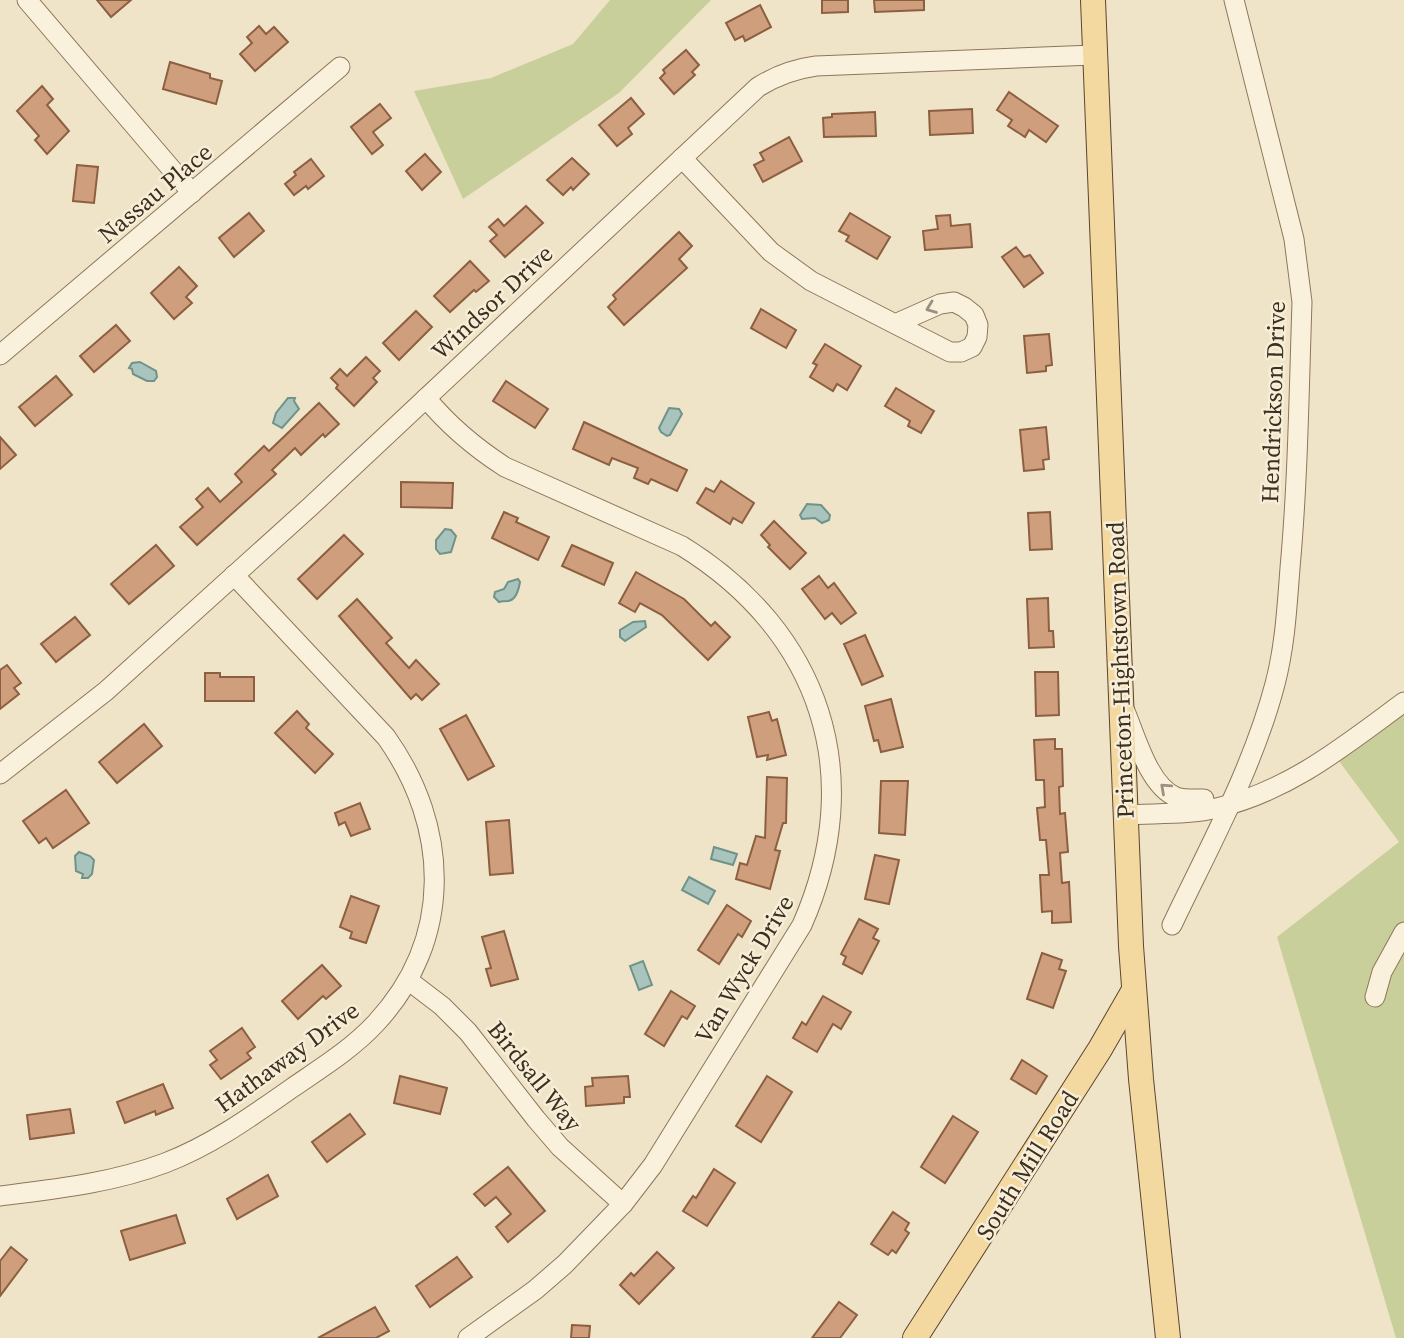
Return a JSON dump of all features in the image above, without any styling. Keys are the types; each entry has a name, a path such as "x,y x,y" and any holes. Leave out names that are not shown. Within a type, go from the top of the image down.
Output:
{"main road":[{"name":"Princeton-Hightstown Road","path":"1093,0 1134,990 1168,1338"},
{"name":"South Mill Road","path":"915,1338 1100,1049 1134,990"}],"street":[{"path":"27,0 192,193"},
{"name":"Hendrickson Drive","path":"1172,925 1229,804 1262,726 1275,684 1284,641 1295,509 1302,302 1294,239 1234,0"},
{"name":"Windsor Drive","path":"0,774 106,691 234,575 758,87 795,69 816,66 1094,55"},
{"name":"Nassau Place","path":"0,355 341,67"},
{"path":"682,158 779,258 811,281 895,324"},
{"name":"Van Wyck Drive","path":"426,398 456,431 505,467 682,546 732,580 753,600 790,648 804,674 824,731 832,800 828,845 814,898 802,925 660,1153 623,1204 565,1264 472,1337"},
{"name":"Hathaway Drive","path":"0,1196 97,1183 144,1170 201,1147 239,1126 356,1042 384,1013 408,980 422,950 434,890 432,841 416,786 402,759 386,737 234,575"},
{"path":"1122,702 1159,786 1183,799 1217,799 1229,804"},
{"path":"1125,815 1210,809 1258,797 1325,760 1404,702"},
{"path":"1375,997 1382,972 1404,932"},
{"name":"Birdsall Way","path":"408,980 442,1006 468,1032 560,1147 623,1204"}],"green space":[{"path":"610,0 711,0 619,93 463,199 414,91 491,78 573,44"},
{"path":"1404,704 1404,1338 1396,1338 1277,937 1399,842 1333,753"}],"water":[{"path":"140,362 156,371 157,377 154,381 147,381 133,374 129,368 132,363"},
{"path":"288,398 295,398 299,409 282,428 273,423 276,413"},
{"path":"669,408 679,409 682,414 667,436 659,428"},
{"path":"807,504 821,505 830,515 829,520 822,523 815,518 802,519 800,515"},
{"path":"445,529 451,530 456,536 451,552 440,554 436,549 436,540"},
{"path":"518,579 519,587 513,598 499,602 494,597 495,592 504,589 508,582"},
{"path":"645,621 646,627 625,641 620,637 620,630 633,622"},
{"path":"714,847 737,854 733,865 711,859"},
{"path":"79,852 94,860 92,874 88,878 82,878 83,874 76,871 75,856"},
{"path":"689,877 715,891 708,904 682,890"},
{"path":"643,961 652,985 639,990 630,966"}],"building":[{"path":"97,0 131,0 111,17"},
{"path":"822,0 848,0 848,12 822,13"},
{"path":"874,0 924,0 924,10 875,12"},
{"path":"760,5 771,27 745,41 743,36 735,40 726,23"},
{"path":"259,26 266,34 274,27 288,42 255,71 240,54 252,43 247,37"},
{"path":"686,50 699,65 692,72 695,75 674,94 660,78 665,73 663,70"},
{"path":"170,62 210,74 210,78 222,81 216,104 163,89"},
{"path":"42,86 53,99 47,105 69,131 47,154 35,140 39,136 17,111"},
{"path":"1009,92 1058,126 1046,142 1029,130 1025,137 1008,126 1012,120 997,110"},
{"path":"631,98 644,114 628,128 632,134 617,146 599,125"},
{"path":"380,104 391,118 373,132 383,145 372,154 351,127"},
{"path":"972,109 973,133 930,135 929,111"},
{"path":"875,112 876,136 824,137 823,118 832,117 832,114"},
{"path":"789,137 802,161 763,182 754,165 764,160 760,153"},
{"path":"425,154 441,172 422,190 406,171"},
{"path":"572,158 589,174 573,190 571,187 563,195 547,180"},
{"path":"311,159 324,176 308,189 306,186 294,195 285,184 296,175 294,172"},
{"path":"77,165 98,167 94,203 73,201"},
{"path":"526,206 543,223 505,257 490,241 497,235 489,227 498,219 504,226"},
{"path":"249,213 264,231 234,257 219,238"},
{"path":"850,213 890,237 877,259 846,241 849,236 839,231"},
{"path":"950,215 951,226 970,224 972,247 925,250 923,231 938,229 936,216"},
{"path":"679,232 692,246 679,259 687,268 624,325 608,307 616,299 613,295"},
{"path":"1016,247 1024,257 1030,255 1043,273 1024,287 1002,257"},
{"path":"470,261 489,281 476,292 474,290 450,312 434,296"},
{"path":"179,267 197,286 186,297 192,303 174,319 151,293"},
{"path":"761,309 796,330 786,348 751,328"},
{"path":"416,311 432,327 399,360 383,343"},
{"path":"116,325 130,341 94,372 80,356"},
{"path":"1049,334 1052,365 1046,366 1046,371 1027,373 1024,336"},
{"path":"825,344 861,366 847,390 837,384 833,391 810,377 817,365 813,363"},
{"path":"366,357 380,371 373,378 377,382 354,406 336,388 338,385 331,378 340,369 347,376"},
{"path":"56,376 72,395 35,426 19,407"},
{"path":"506,381 548,409 535,428 493,401"},
{"path":"896,388 934,411 921,433 908,426 910,421 885,406"},
{"path":"319,403 339,424 325,437 323,434 301,455 295,448 272,470 276,474 197,545 180,527 203,507 196,499 208,488 220,502 242,482 235,474 264,446 269,451"},
{"path":"584,422 687,470 677,491 651,479 648,484 634,478 638,468 612,458 609,465 573,449"},
{"path":"1046,427 1049,459 1043,460 1044,469 1024,471 1020,430"},
{"path":"0,437 16,455 0,469"},
{"path":"721,481 754,503 742,523 733,518 730,524 697,503 706,488 714,492"},
{"path":"401,482 453,483 452,508 401,507"},
{"path":"504,512 518,518 516,522 549,537 538,560 492,538"},
{"path":"1050,512 1052,549 1030,550 1028,513"},
{"path":"774,521 806,553 790,569 768,547 770,545 761,535"},
{"path":"344,535 363,554 317,599 298,579"},
{"path":"156,545 174,566 129,604 111,584"},
{"path":"572,545 613,563 604,585 562,566"},
{"path":"636,572 684,599 711,626 715,622 730,637 708,660 662,615 640,603 635,612 619,603"},
{"path":"819,576 828,588 834,583 856,613 841,624 832,613 825,619 802,589"},
{"path":"1048,598 1049,631 1053,631 1054,647 1029,648 1027,599"},
{"path":"357,599 392,638 386,643 409,668 416,660 439,684 422,700 416,694 411,699 339,616"},
{"path":"75,617 90,635 56,662 41,644"},
{"path":"865,635 883,676 862,685 844,644"},
{"path":"7,665 21,683 14,688 19,694 0,709 0,670"},
{"path":"1035,672 1058,672 1059,715 1036,716"},
{"path":"205,673 220,673 220,677 254,677 254,701 205,701"},
{"path":"891,699 903,747 881,752 878,740 874,741 865,706"},
{"path":"297,711 309,724 306,728 333,754 315,773 275,733"},
{"path":"769,712 772,721 777,719 786,755 767,760 768,755 757,757 748,717"},
{"path":"466,715 494,766 468,780 440,729"},
{"path":"144,724 162,746 117,783 99,762"},
{"path":"1055,739 1055,749 1062,749 1063,786 1059,787 1060,814 1065,813 1068,852 1060,853 1062,883 1069,882 1071,922 1052,923 1052,911 1042,912 1040,875 1049,875 1046,840 1040,840 1037,808 1045,807 1044,780 1036,780 1034,740"},
{"path":"767,777 787,778 786,823 783,823 775,850 780,851 770,889 736,879 740,863 747,865 756,836 765,838"},
{"path":"881,781 908,781 905,835 879,833"},
{"path":"66,790 89,823 53,848 46,838 39,843 23,821"},
{"path":"360,803 370,829 351,836 345,822 339,825 335,813"},
{"path":"509,820 513,873 490,875 486,822"},
{"path":"875,855 899,860 889,904 865,899"},
{"path":"351,896 379,906 366,943 350,938 352,932 340,927"},
{"path":"727,905 751,921 742,937 738,934 719,964 698,950"},
{"path":"859,919 878,929 873,938 879,941 862,974 843,964 846,957 841,954"},
{"path":"504,931 518,979 491,986 486,969 491,968 482,937"},
{"path":"1042,953 1062,960 1059,969 1066,971 1053,1008 1027,999"},
{"path":"322,965 341,986 326,999 323,996 298,1019 282,1001"},
{"path":"671,991 695,1006 687,1019 682,1016 664,1046 645,1034"},
{"path":"823,996 851,1012 841,1029 833,1024 817,1052 793,1038 802,1022 806,1025"},
{"path":"242,1028 255,1047 247,1053 251,1058 221,1079 210,1065 217,1060 210,1051"},
{"path":"1022,1060 1047,1076 1036,1094 1011,1079"},
{"path":"400,1076 447,1088 440,1114 394,1103"},
{"path":"628,1076 630,1097 624,1097 624,1103 586,1106 585,1087 593,1086 592,1078"},
{"path":"767,1076 792,1092 761,1142 736,1126"},
{"path":"163,1084 173,1108 156,1115 155,1111 125,1123 117,1102"},
{"path":"70,1109 74,1133 30,1139 27,1115"},
{"path":"350,1114 365,1134 327,1162 312,1142"},
{"path":"953,1116 978,1132 945,1183 921,1167"},
{"path":"508,1167 545,1211 508,1242 496,1227 511,1214 496,1197 485,1206 474,1194"},
{"path":"714,1169 735,1183 707,1226 683,1211 693,1196 696,1198"},
{"path":"268,1175 278,1196 237,1219 227,1199"},
{"path":"893,1212 909,1223 905,1230 909,1233 896,1253 892,1250 888,1255 871,1244"},
{"path":"176,1215 185,1243 130,1260 121,1231"},
{"path":"11,1247 27,1260 0,1296 0,1261"},
{"path":"657,1252 674,1268 639,1304 620,1285 631,1273 634,1276"},
{"path":"457,1257 472,1277 430,1307 416,1286"},
{"path":"839,1302 857,1315 840,1338 812,1338"},
{"path":"375,1307 389,1331 376,1338 318,1338"},
{"path":"572,1325 590,1326 589,1338 571,1338"}]}
